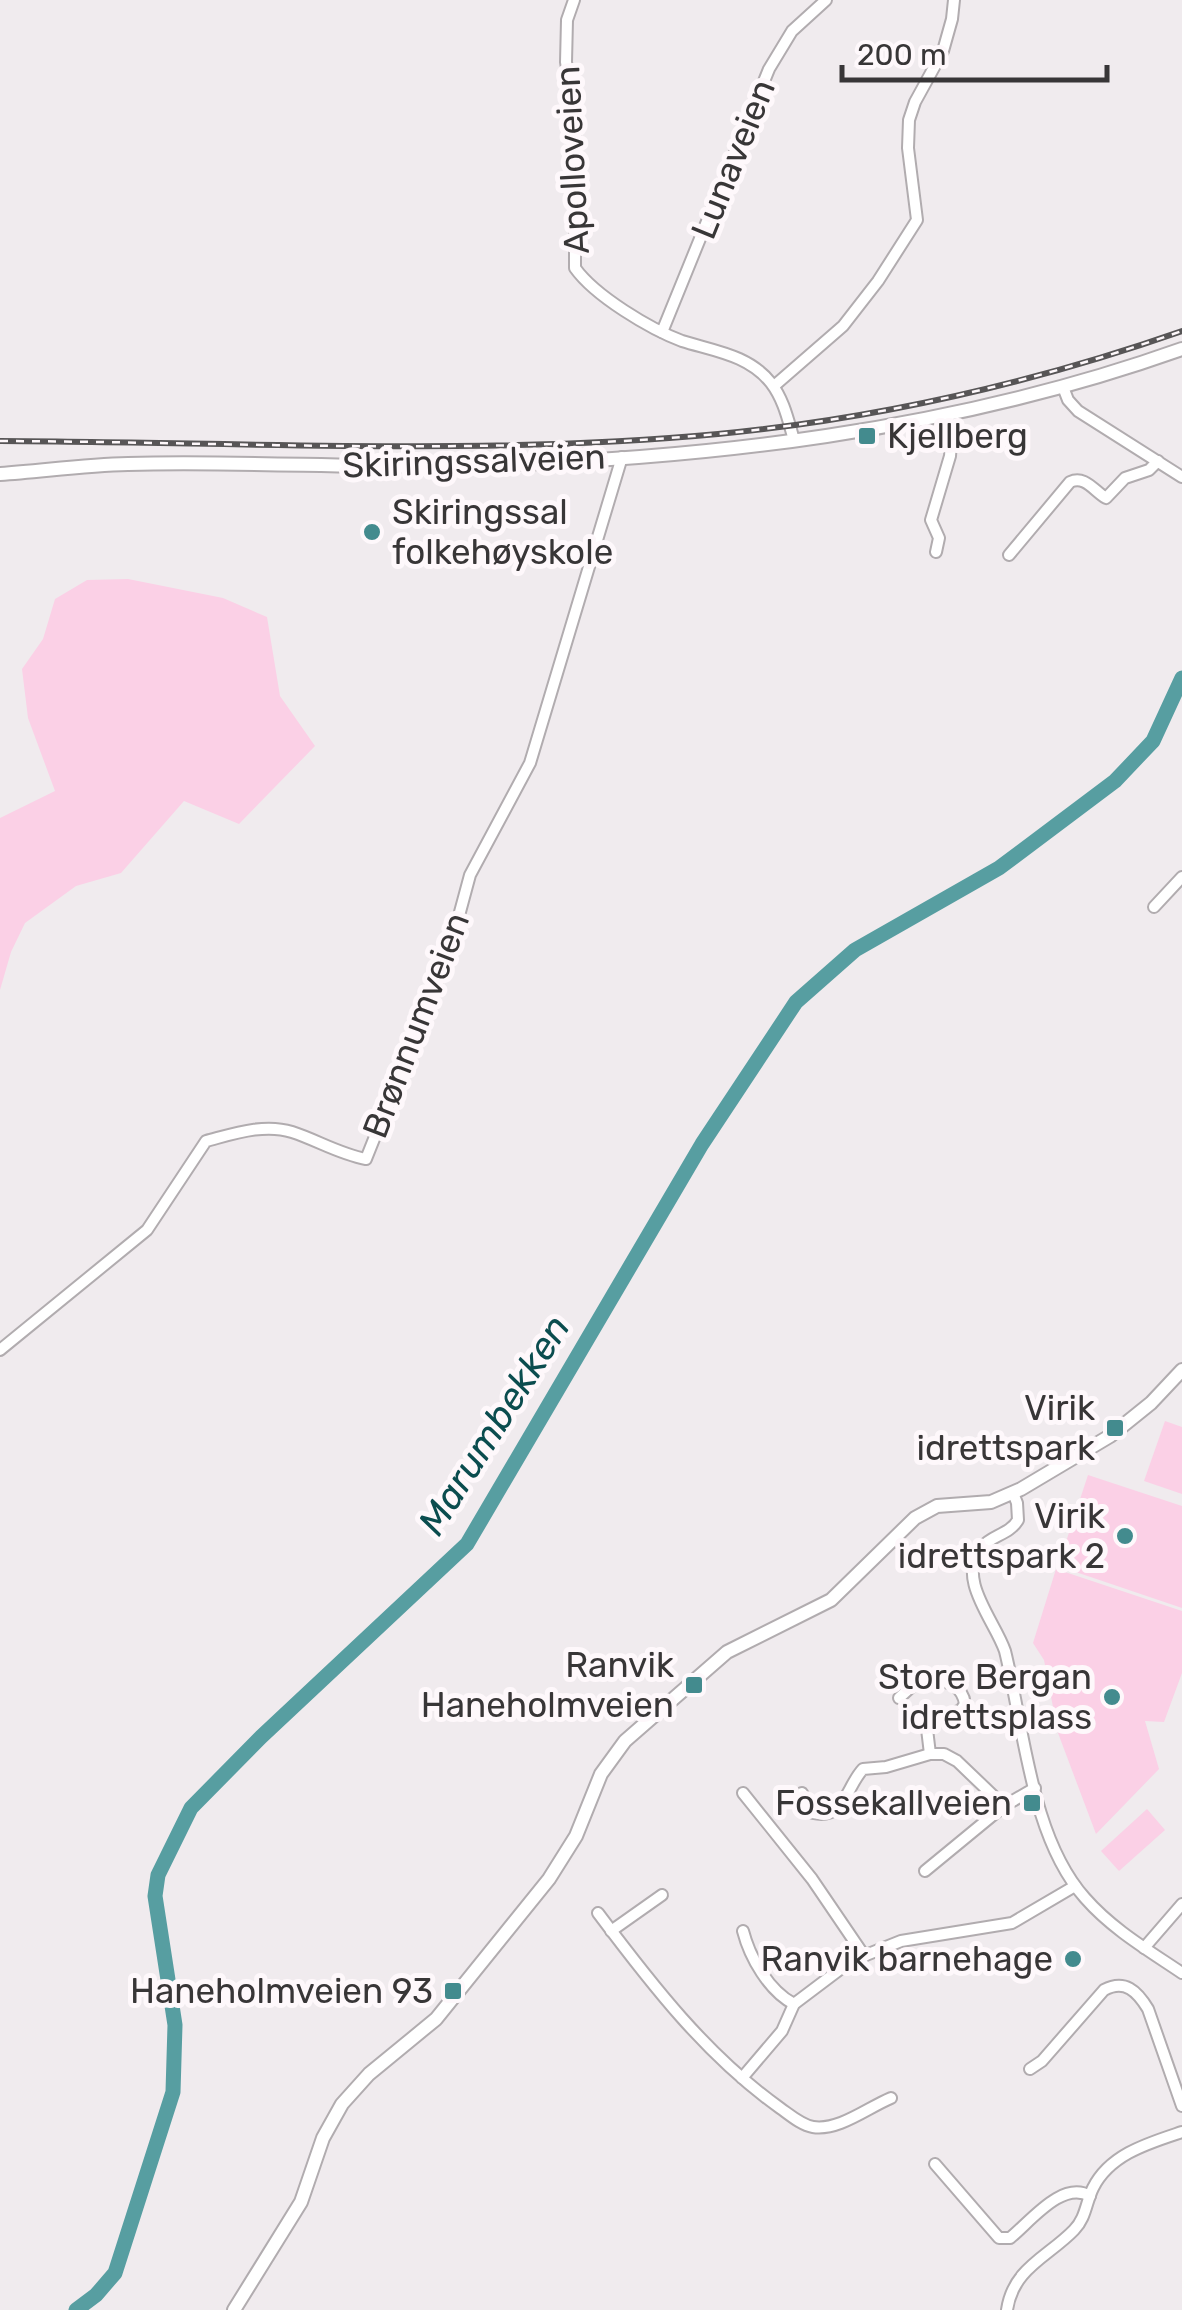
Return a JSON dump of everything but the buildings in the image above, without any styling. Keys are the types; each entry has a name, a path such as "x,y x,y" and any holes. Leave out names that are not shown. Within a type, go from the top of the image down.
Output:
{"main road":[{"name":"Skiringssalveien","path":"0,474 128,464 462,466 622,457 794,440 945,414 1063,387 1182,349"},
{"path":"234,2310 301,2202 323,2138 342,2104 369,2074 436,2018 549,1879 576,1836 601,1774 625,1741 727,1652 808,1613 840,1592 890,1538 915,1518 938,1506 986,1503 1013,1493 1110,1436 1150,1404 1182,1370"}],"street":[{"name":"Apolloveien","path":"574,0 567,20 566,62 575,119 575,268 594,287 662,332 744,361 774,386"},
{"name":"Lunaveien","path":"662,332 769,69 792,32 826,0"},
{"path":"794,440 774,386 843,326 917,220 908,148 909,120 943,51 954,0"},
{"path":"1063,387 1078,410 1182,477"},
{"path":"936,552 939,538 930,520 950,456 945,414"},
{"name":"Brønnumveien","path":"0,1350 147,1230 206,1141 245,1131 288,1130 347,1156 366,1159 450,949 470,875 530,764 622,457"},
{"path":"1009,554 1070,482 1084,481 1106,498 1126,478 1149,470 1158,461"},
{"path":"1154,907 1182,877"},
{"path":"1013,1493 1019,1515 1016,1525 981,1548 972,1572 976,1590 1005,1651 1051,1842 1075,1886 1104,1918 1182,1974"},
{"path":"899,1698 923,1676 954,1685 962,1693 962,1710 937,1719 926,1729 930,1754"},
{"path":"802,1793 813,1813 831,1813 864,1769 944,1754 957,1761 1004,1806"},
{"path":"925,1870 1004,1806 1036,1788"},
{"path":"742,1793 812,1879 864,1954"},
{"path":"742,2078 782,2031 794,2004 864,1954 922,1936 1012,1924 1075,1886"},
{"path":"612,1931 662,1895"},
{"path":"1144,1948 1182,1904"},
{"path":"598,1913 680,2018 750,2087 810,2126 836,2124 890,2098"},
{"path":"744,1931 750,1954 780,1994 794,2004"},
{"path":"1030,2069 1042,2061 1104,1990 1124,1985 1141,1998 1148,2010 1182,2106"},
{"path":"1007,2310 1020,2276 1076,2229 1104,2172 1149,2142 1182,2132"},
{"path":"935,2164 1000,2238 1010,2238 1066,2194 1080,2190 1090,2196"}],"shaded area":[{"path":"128,579 223,598 267,617 280,696 315,746 239,824 184,801 121,873 76,886 25,923 0,990 0,818 55,791 28,718 22,669 43,639 55,599 87,580"},
{"path":"1165,1421 1182,1427 1182,1494 1144,1481"},
{"name":"Virik idrettspark 2","path":"1088,1475 1182,1506 1182,1608 1058,1566"},
{"name":"Store Bergan idrettsplass","path":"1056,1569 1182,1611 1182,1673 1164,1722 1145,1721 1159,1769 1096,1834 1058,1733 1044,1660 1033,1643"},
{"path":"1147,1809 1165,1830 1119,1871 1101,1851"}],"waterway":[{"name":"Marumbekken","path":"76,2310 115,2273 173,2092 175,2025 155,1896 158,1875 191,1808 467,1544 702,1144 796,1002 855,950 999,868 1115,781 1153,741 1182,678"}],"railway":[{"path":"0,441 449,446 629,441 718,434 895,409 1069,367 1182,331"}],"place":[{"name":"Kjellberg","path":"867,436"},
{"name":"Skiringssal folkehøyskole","path":"372,532"},
{"name":"Virik idrettspark","path":"1115,1428"},
{"name":"Virik idrettspark 2","path":"1125,1536"},
{"name":"Ranvik Haneholmveien","path":"694,1685"},
{"name":"Store Bergan idrettsplass","path":"1112,1697"},
{"name":"Fossekallveien","path":"1032,1803"},
{"name":"Ranvik barnehage","path":"1073,1959"},
{"name":"Haneholmveien 93","path":"453,1991"}]}
